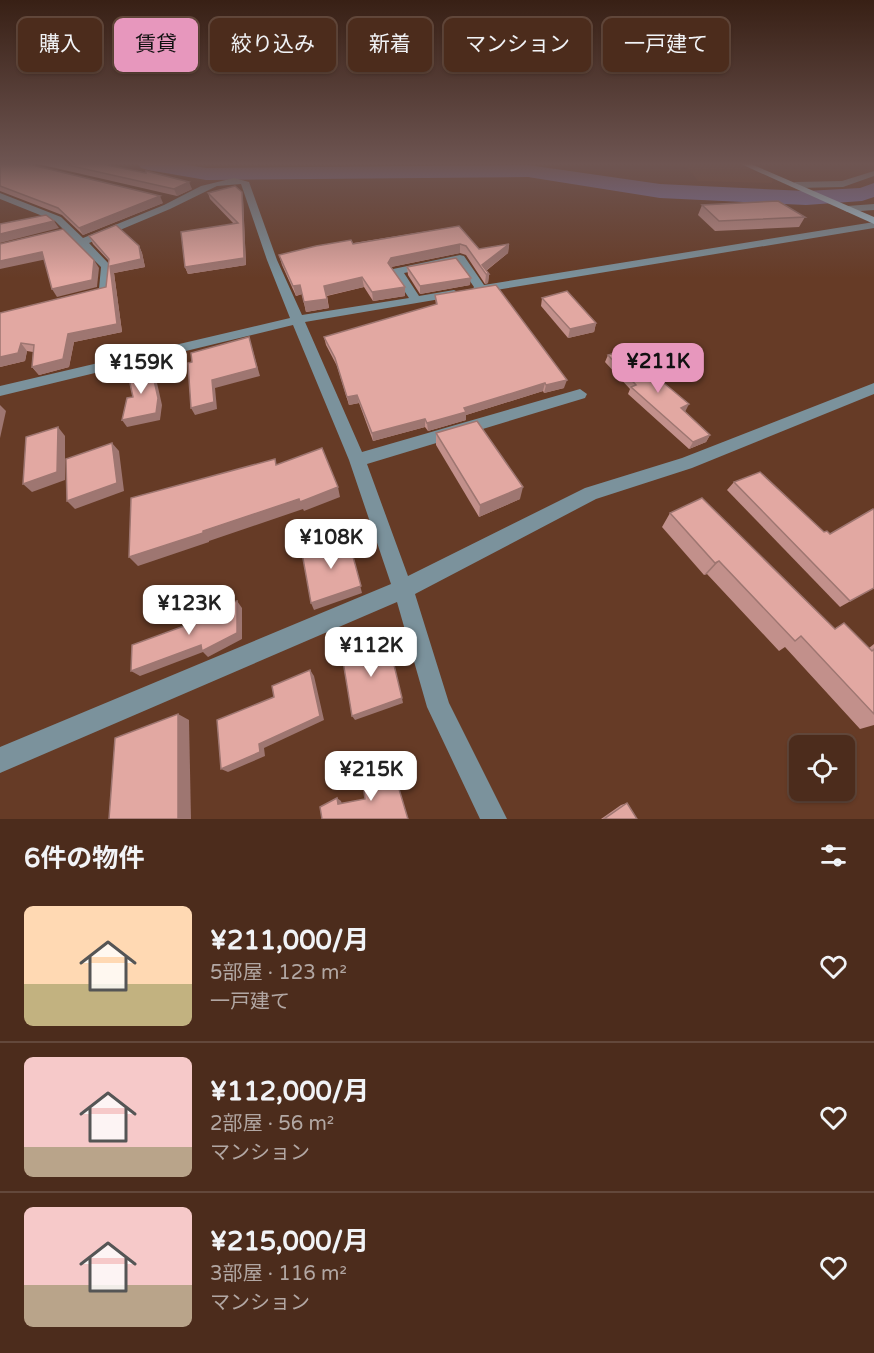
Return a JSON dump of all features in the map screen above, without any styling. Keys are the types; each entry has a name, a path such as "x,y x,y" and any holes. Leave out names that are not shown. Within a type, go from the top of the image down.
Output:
{"main road":[{"path":"832,202 874,223"}],"street":[{"path":"13,202 58,219 64,232 81,243 106,266 105,291 74,299"},
{"path":"81,243 174,202"},
{"path":"252,202 272,260 357,460 403,589 439,707 494,819"},
{"path":"847,209 874,207"},
{"path":"0,392 297,320 874,223"},
{"path":"416,300 397,271 460,258 481,290"},
{"path":"0,760 403,589 591,493 686,463 874,388"},
{"path":"357,460 580,394"}],"building":[{"path":"43,202 144,202 79,228 58,208"},
{"path":"217,202 242,202 244,258 185,267 181,232 238,223"},
{"path":"780,202 805,217 719,221 702,205"},
{"path":"46,215 54,221 0,234 0,224"},
{"path":"116,225 139,246 141,259 110,266 117,324 68,334 63,359 32,367 34,345 21,343 18,353 0,357 0,313 106,287 109,259 89,236"},
{"path":"459,226 479,249 509,244 482,265 489,274 486,274 466,246 460,244 391,258 388,263 405,287 372,292 362,277 324,286 327,299 304,302 300,285 293,286 279,255 351,240 353,244"},
{"path":"63,229 94,260 92,280 52,289 42,252 0,261 0,244"},
{"path":"456,258 471,278 420,286 407,267"},
{"path":"496,285 567,380 546,385 545,383 464,408 466,412 427,423 425,419 372,433 357,395 347,397 335,358 324,337 437,304 435,295"},
{"path":"567,291 596,323 570,329 542,298"},
{"path":"249,337 257,368 212,380 214,402 191,408 188,363 192,362 191,353"},
{"path":"631,348 644,361 641,364 689,404 681,408 710,435 693,442 631,387 636,385 608,355"},
{"path":"151,367 158,398 156,413 122,420 127,398 133,397 128,374"},
{"path":"477,421 523,487 480,505 436,433"},
{"path":"58,427 57,472 23,484 26,437"},
{"path":"112,443 117,483 67,501 66,459"},
{"path":"322,448 338,487 300,502 299,499 129,557 131,498 275,459 276,465"},
{"path":"760,472 824,532 827,531 830,534 874,510 874,588 850,601 734,482"},
{"path":"702,498 835,629 844,623 872,651 874,649 874,714 801,636 795,641 719,561 715,563 670,513"},
{"path":"348,538 361,586 311,603 302,553"},
{"path":"237,601 237,633 202,651 201,645 131,671 132,645 195,622 193,613"},
{"path":"388,640 402,698 352,716 342,655"},
{"path":"310,670 320,716 259,744 260,752 221,769 217,720 274,697 272,686"},
{"path":"178,714 178,819 109,819 115,738"},
{"path":"393,769 408,819 322,819 320,807 337,798 338,804 365,799 363,784"},
{"path":"627,803 637,819 604,819"}]}
